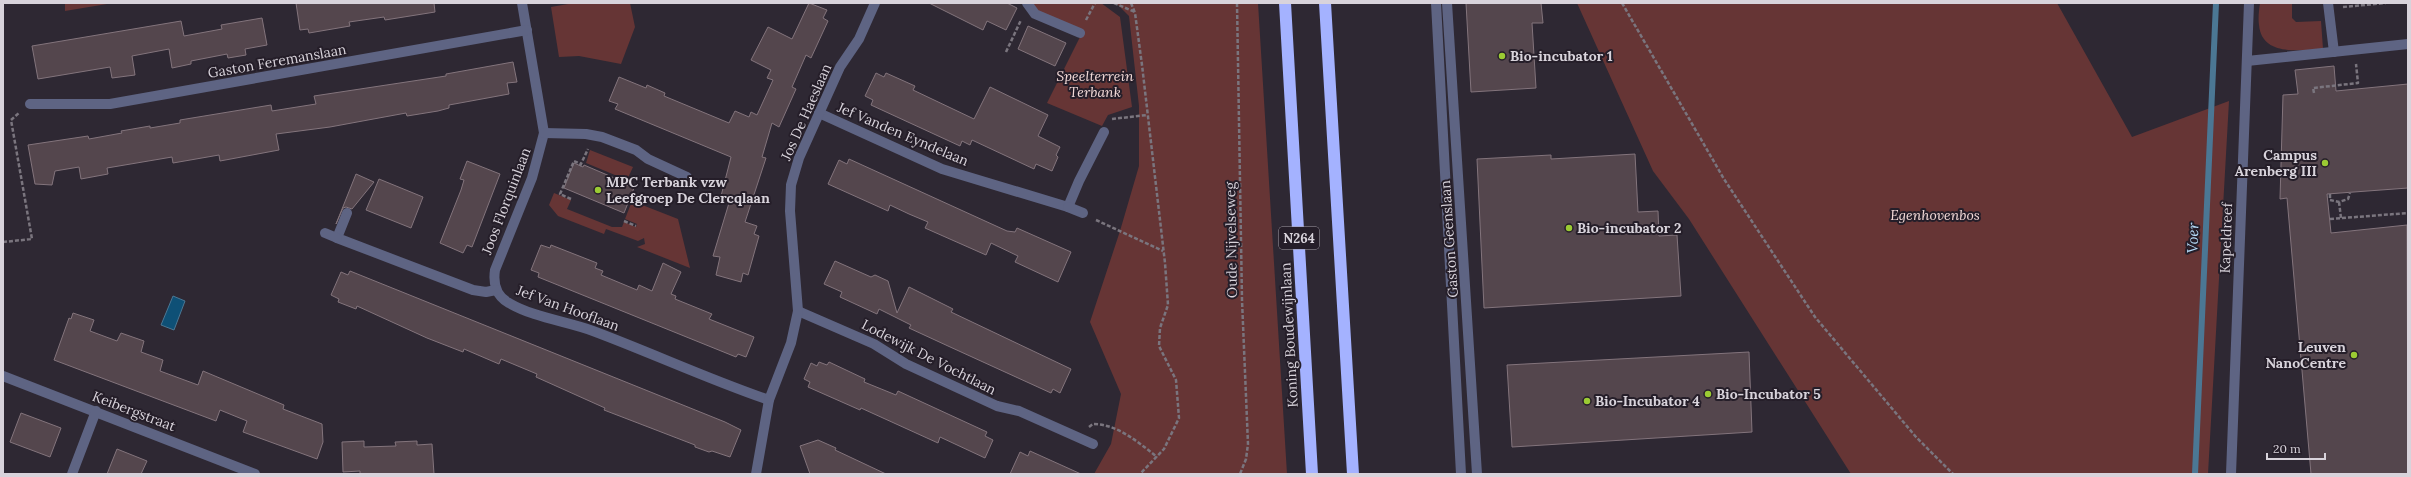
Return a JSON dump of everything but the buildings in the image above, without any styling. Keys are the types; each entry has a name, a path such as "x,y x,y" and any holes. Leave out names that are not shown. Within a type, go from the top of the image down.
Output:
{"highway":[{"name":"Koning Boudewijnlaan","path":"1285,3 1312,474"},
{"name":"N264","path":"1325,3 1353,474"}],"street":[{"name":"Joos Florquinlaan","path":"496,290 494,281 495,270 532,178 544,133 522,3"},
{"name":"Jos De Haeslaan","path":"756,474 769,400 791,343 798,310 790,211 791,185 799,158 840,67 859,39 876,3"},
{"name":"Gaston Geenslaan","path":"1436,3 1462,474"},
{"name":"Gaston Geenslaan","path":"1447,3 1477,474"},
{"name":"Kapeldreef","path":"2231,474 2249,3"},
{"path":"2328,3 2334,52"},
{"path":"1028,4 1035,14 1080,33"},
{"name":"Gaston Feremanslaan","path":"30,104 110,104 527,30"},
{"path":"2247,61 2408,44"},
{"name":"Jef Vanden Eyndelaan","path":"819,113 942,169 1068,207 1083,213"},
{"path":"1068,207 1079,181 1104,132"},
{"path":"544,133 586,134 602,137 636,150 648,159 687,176"},
{"path":"337,238 347,213"},
{"name":"Jef Van Hooflaan","path":"325,233 472,290 486,292 496,290 509,303 551,319 592,330 769,400"},
{"name":"Lodewijk De Vochtlaan","path":"798,310 874,344 906,364 997,406 1019,411 1093,444"},
{"name":"Keibergstraat","path":"3,376 255,474"},
{"path":"72,474 96,412"},
{"path":"1352,461 1360,474"}],"path":[{"path":"1080,33 1095,3"},
{"path":"1114,3 1135,13"},
{"path":"1131,3 1135,13 1168,305 1160,328 1159,346 1176,380 1179,418 1164,449 1140,474"},
{"name":"Oude Nijvelseweg","path":"1237,3 1242,285 1248,444 1246,459 1240,474"},
{"path":"1622,3 1724,179 1815,317 1916,437 1953,474"},
{"path":"2341,7 2386,3"},
{"path":"1006,52 1028,4"},
{"path":"2314,93 2313,88 2358,83 2355,50"},
{"path":"3,242 32,239 11,120 30,104"},
{"path":"1104,132 1112,118 1147,115"},
{"path":"571,199 560,194 574,161 581,165 588,148"},
{"path":"2330,194 2330,200 2339,202 2348,199 2350,193"},
{"path":"2339,202 2341,218"},
{"path":"1083,213 1163,251"},
{"path":"2330,219 2408,213"},
{"path":"624,221 636,226"},
{"path":"1079,438 1092,424 1105,424 1135,440 1157,457"}],"green space":[{"path":"65,3 113,3 65,11"},
{"path":"574,3 630,3 635,27 621,64 579,56 559,57 551,7"},
{"name":"Speelterrein Terbank","path":"1031,3 1101,3 1120,17 1132,107 1108,115 1102,126 1047,103 1082,33 1036,10"},
{"path":"1116,3 1258,3 1287,474 1094,474 1111,444 1121,394 1090,322 1120,231 1139,166 1139,106 1129,16"},
{"name":"Egenhovenbos","path":"1577,3 2057,3 2132,137 2229,101 2208,474 1851,474 1689,219 1653,171"},
{"path":"2260,3 2292,3 2292,18 2296,22 2321,21 2323,49 2284,49 2275,47 2267,42 2262,35 2259,25"},
{"path":"590,150 633,167 627,180 586,163"},
{"path":"554,193 571,200 567,209 612,227 622,227 624,222 636,227 637,224 625,219 632,201 678,219 690,268 637,247 645,244 644,238 638,241 606,229 604,234 558,216 549,205"}],"water":[{"path":"173,296 185,301 174,330 161,325"}],"waterway":[{"name":"Voer","path":"2195,474 2216,3"}],"place":[{"name":"Bio-incubator 1","path":"1502,56"},
{"name":"Campus Arenberg III","path":"2325,163"},
{"name":"MPC Terbank vzw Leefgroep De Clercqlaan","path":"598,190"},
{"name":"Bio-incubator 2","path":"1569,228"},
{"name":"Leuven NanoCentre","path":"2354,355"},
{"name":"Bio-Incubator 5","path":"1708,394"},
{"name":"Bio-Incubator 4","path":"1587,401"}]}
